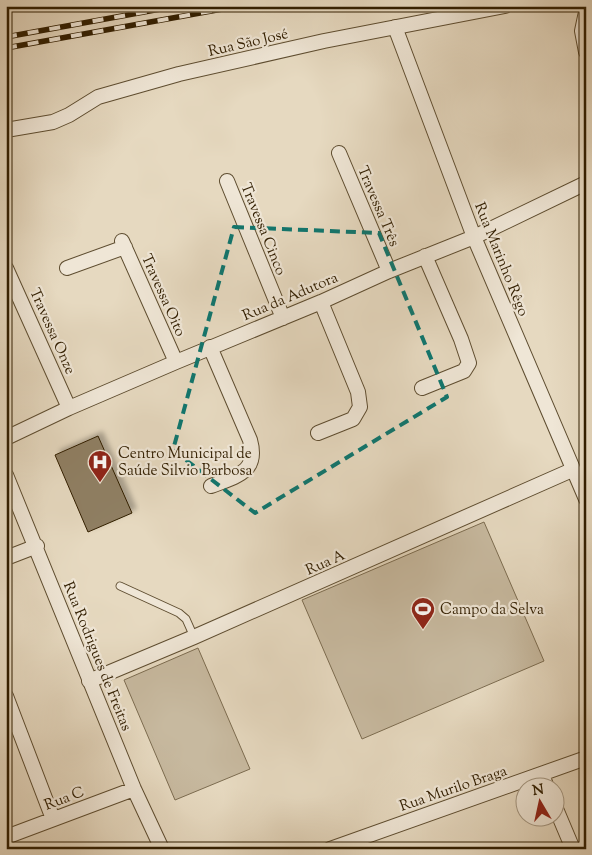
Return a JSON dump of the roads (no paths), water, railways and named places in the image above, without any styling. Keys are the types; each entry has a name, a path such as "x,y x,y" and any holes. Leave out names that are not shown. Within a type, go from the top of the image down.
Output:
{"street":[{"name":"Rua São José","path":"6,130 53,122 69,115 98,97 157,80 324,41 505,6"},
{"path":"586,12 582,31 586,52"},
{"name":"Rua Marinho Rêgo","path":"395,27 474,237 586,499"},
{"name":"Travessa Três","path":"339,153 389,271"},
{"name":"Travessa Cinco","path":"227,181 283,318"},
{"name":"Rua da Adutora","path":"6,438 69,408 176,362 321,302 389,271 474,237 586,183"},
{"name":"Travessa Oito","path":"67,268 123,244 176,362"},
{"path":"422,388 464,371 469,363 464,345 425,256"},
{"name":"Travessa Onze","path":"8,276 69,408"},
{"path":"318,433 353,419 360,407 358,392 321,302"},
{"path":"210,348 253,450 252,462 247,469 235,477 211,486"},
{"name":"Rua A","path":"89,681 194,637 572,470"},
{"name":"Rua Rodrigues de Freitas","path":"6,475 37,546 89,681 134,789 162,849"},
{"path":"6,558 37,546"},
{"path":"6,696 53,819"},
{"name":"Rua Murilo Braga","path":"330,849 586,758"},
{"path":"542,774 543,778"},
{"name":"Rua C","path":"6,837 134,789"},
{"path":"564,828 573,849"}],"lane":[{"path":"120,586 178,612 186,619 194,637"}],"railway":[{"path":"6,37 177,6"},
{"path":"6,48 239,6"}],"place":[{"name":"Centro Municipal de Saúde Silvio Barbosa","path":"100,483"},
{"name":"Campo da Selva","path":"423,630"}]}
